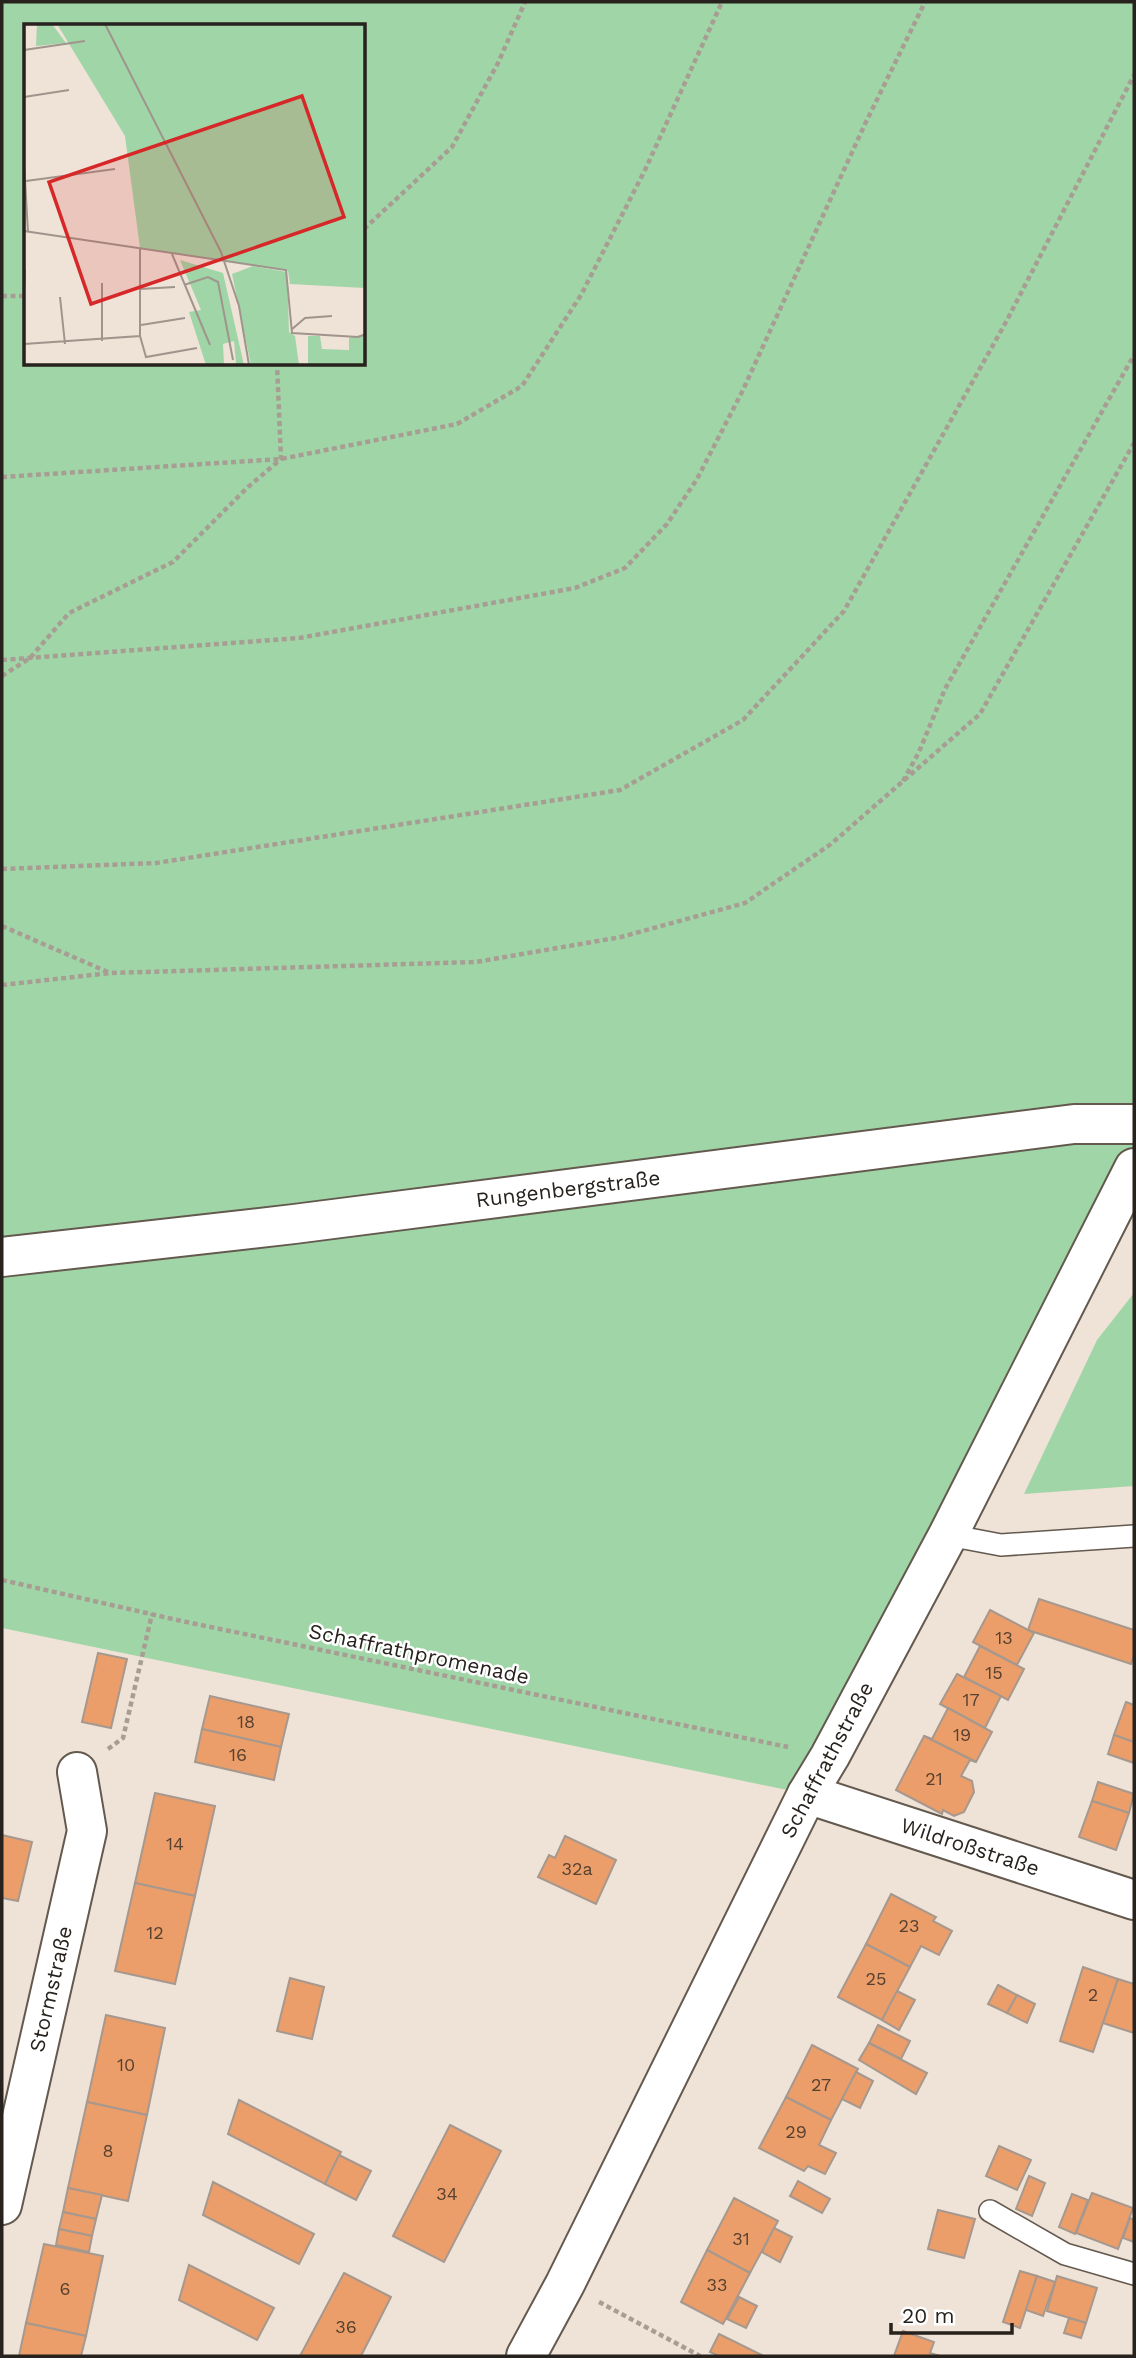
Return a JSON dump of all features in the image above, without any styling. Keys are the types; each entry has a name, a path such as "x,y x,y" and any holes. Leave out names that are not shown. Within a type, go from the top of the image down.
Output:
{"street":[{"name":"Rungenbergstraße","path":"2,1257 294,1224 1074,1124 1134,1124"},
{"name":"Schaffrathstraße","path":"526,2356 565,2284 807,1794 948,1535 1134,1168"},
{"name":"Stormstraße","path":"2,2205 87,1831 77,1772"},
{"name":"Wildroßstraße","path":"807,1794 1134,1900"}],"lane":[{"path":"948,1535 1001,1545 1134,1536"},
{"path":"990,2211 1065,2254 1134,2274"}],"path":[{"path":"366,227 452,147 498,64 525,2"},
{"path":"2,477 281,459 457,424 522,386 581,295 645,170 722,2"},
{"path":"2,660 299,638 575,588 625,568 667,524 696,479 742,392 853,149 925,2"},
{"path":"2,869 156,863 620,790 743,720 844,611 1006,322 1134,75"},
{"path":"2,296 24,296"},
{"path":"902,784 919,752 945,688 1134,355"},
{"path":"277,366 281,459"},
{"path":"2,985 110,973 475,962 621,937 745,903 831,844 980,713 1134,443"},
{"path":"2,676 30,658 69,613 173,562 248,487 281,459"},
{"path":"2,926 110,973"},
{"name":"Schaffrathpromenade","path":"2,1580 152,1614 830,1755"},
{"path":"77,1772 123,1738 152,1614"},
{"path":"565,2284 700,2356"}],"green space":[{"path":"2,2 1134,2 1134,1147 807,1794 2,1628"},
{"path":"1134,1293 1134,1486 1024,1494 1097,1340"}],"building":[{"path":"1039,1599 1134,1630 1134,1655 1131,1664 1028,1630"},
{"path":"990,1610 1034,1633 1017,1665 973,1642"},
{"path":"980,1646 1024,1669 1008,1700 964,1677"},
{"path":"98,1653 127,1659 111,1728 82,1722"},
{"path":"957,1674 1001,1696 985,1728 940,1704"},
{"path":"210,1696 289,1714 281,1747 202,1729"},
{"path":"1126,1702 1134,1705 1134,1742 1114,1735"},
{"path":"948,1708 992,1732 976,1762 924,1736 932,1739"},
{"path":"202,1729 281,1747 274,1780 195,1762"},
{"path":"1114,1735 1134,1742 1134,1763 1108,1754"},
{"path":"924,1736 976,1762 970,1760 961,1776 972,1781 974,1792 964,1812 954,1816 943,1810 942,1814 896,1790"},
{"path":"1098,1782 1134,1794 1129,1813 1092,1801"},
{"path":"155,1793 215,1806 195,1896 135,1883"},
{"path":"1092,1801 1129,1813 1116,1850 1079,1837"},
{"path":"2,1835 32,1842 18,1901 2,1898"},
{"path":"565,1836 616,1860 596,1904 538,1877 549,1855 555,1858"},
{"path":"135,1883 195,1896 175,1984 115,1971"},
{"path":"891,1894 936,1917 933,1921 952,1931 939,1955 921,1946 910,1967 866,1944"},
{"path":"866,1944 910,1967 882,2020 838,1997"},
{"path":"1083,1967 1118,1979 1093,2052 1060,2041"},
{"path":"290,1978 324,1987 312,2039 277,2031"},
{"path":"1118,1979 1134,1984 1134,2033 1103,2023"},
{"path":"998,1985 1017,1995 1007,2013 988,2004"},
{"path":"897,1991 915,2000 899,2030 882,2020"},
{"path":"1017,1995 1035,2004 1027,2023 1007,2013"},
{"path":"106,2015 165,2028 147,2115 87,2102"},
{"path":"878,2025 910,2041 901,2059 869,2043"},
{"path":"869,2043 927,2073 916,2094 859,2060"},
{"path":"812,2045 858,2069 831,2120 786,2097"},
{"path":"856,2072 873,2081 860,2108 842,2099"},
{"path":"786,2097 831,2120 819,2145 836,2153 825,2174 808,2166 804,2171 759,2148"},
{"path":"239,2100 341,2152 325,2184 228,2134"},
{"path":"87,2102 147,2115 128,2201 68,2188"},
{"path":"450,2125 501,2151 444,2262 393,2236"},
{"path":"999,2146 1031,2160 1017,2190 986,2176"},
{"path":"339,2155 371,2171 356,2200 325,2184"},
{"path":"1029,2176 1045,2183 1032,2216 1016,2209"},
{"path":"798,2181 830,2199 822,2213 790,2196"},
{"path":"213,2182 314,2234 299,2264 203,2215"},
{"path":"68,2188 102,2195 96,2219 63,2212"},
{"path":"1092,2193 1133,2208 1118,2249 1076,2233"},
{"path":"1072,2194 1088,2200 1075,2234 1059,2227"},
{"path":"734,2198 778,2221 750,2273 707,2250"},
{"path":"938,2210 975,2219 964,2258 928,2249"},
{"path":"63,2212 96,2219 92,2236 59,2229"},
{"path":"1130,2218 1134,2220 1134,2242 1123,2238"},
{"path":"774,2228 792,2237 780,2262 762,2252"},
{"path":"59,2229 92,2236 89,2252 56,2245"},
{"path":"44,2244 103,2256 86,2336 26,2323"},
{"path":"707,2250 750,2273 723,2324 681,2302"},
{"path":"189,2265 274,2308 257,2340 179,2300"},
{"path":"1020,2271 1037,2276 1020,2328 1003,2322"},
{"path":"344,2273 391,2297 361,2356 300,2356"},
{"path":"1037,2276 1055,2282 1043,2316 1026,2310"},
{"path":"1057,2276 1097,2288 1086,2323 1047,2311"},
{"path":"739,2297 757,2306 746,2328 727,2319"},
{"path":"1069,2318 1086,2323 1081,2338 1064,2333"},
{"path":"26,2323 86,2336 81,2356 19,2356"},
{"path":"903,2331 934,2342 930,2353 940,2356 894,2356"},
{"path":"719,2334 764,2356 719,2356 710,2352"}]}
